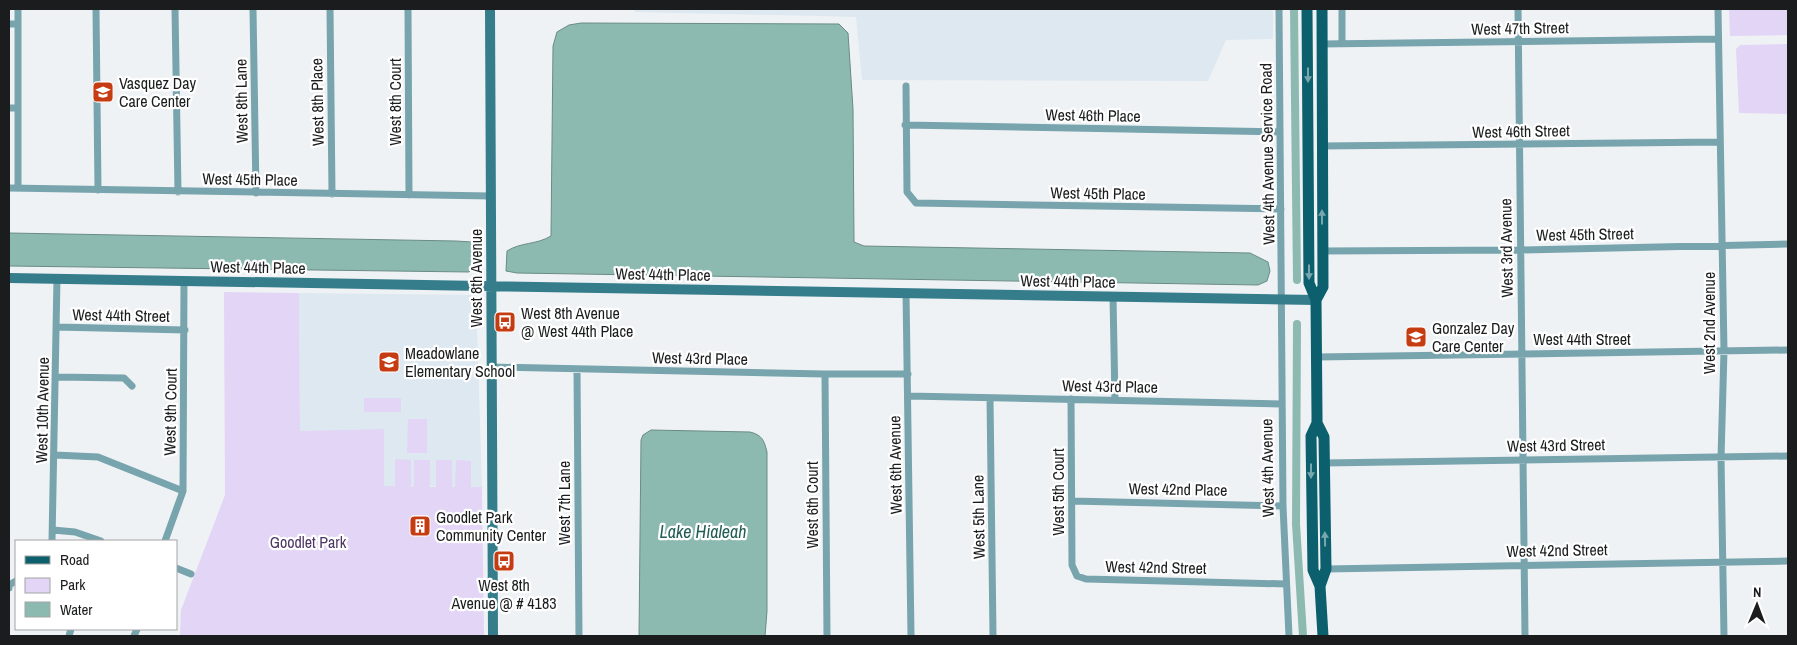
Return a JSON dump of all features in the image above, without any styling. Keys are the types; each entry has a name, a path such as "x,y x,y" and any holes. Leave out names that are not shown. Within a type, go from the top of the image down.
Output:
{"main road":[{"path":"1307,9 1309,287 1316,300 1317,357 1317,423 1311,436 1312,570 1320,586"},
{"path":"1316,300 1323,287 1322,9"},
{"path":"1307,26 1311,35 1321,44"},
{"path":"1308,130 1312,139 1322,146"},
{"path":"1317,423 1324,437 1326,569 1320,586 1323,636"}],"street":[{"path":"18,9 18,188"},
{"path":"96,9 98,190"},
{"path":"175,9 178,192"},
{"name":"West 8th Lane","path":"253,9 256,193"},
{"name":"West 8th Place","path":"330,9 332,194"},
{"name":"West 8th Court","path":"408,9 409,195"},
{"name":"West 8th Avenue","path":"490,9 493,636"},
{"name":"West 4th Avenue Service Road","path":"1279,9 1282,300"},
{"path":"1342,9 1342,43"},
{"name":"West 3rd Avenue","path":"1518,9 1525,636"},
{"name":"West 2nd Avenue","path":"1718,9 1724,351 1721,458 1724,636"},
{"path":"9,24 18,24"},
{"name":"West 47th Street","path":"1321,44 1718,38"},
{"path":"905,125 906,86"},
{"path":"9,108 18,108"},
{"name":"West 45th Place","path":"905,125 907,192 916,203 1280,209"},
{"name":"West 46th Place","path":"905,125 1280,132"},
{"name":"West 46th Street","path":"1322,146 1720,142"},
{"name":"West 45th Place","path":"9,188 492,196"},
{"name":"West 45th Street","path":"1322,251 1520,250 1788,244"},
{"name":"West 44th Place","path":"9,278 1316,300"},
{"name":"West 10th Avenue","path":"52,540 57,376 57,278"},
{"name":"West 9th Court","path":"165,540 183,491 184,281"},
{"name":"West 6th Avenue","path":"906,293 911,636"},
{"path":"1113,296 1115,400"},
{"name":"West 4th Avenue","path":"1282,300 1283,506 1289,636"},
{"name":"West 44th Street","path":"56,327 185,330"},
{"name":"West 44th Street","path":"1317,357 1788,350"},
{"name":"West 43rd Place","path":"492,367 577,370 908,374"},
{"name":"West 7th Lane","path":"577,370 579,636"},
{"name":"West 6th Court","path":"825,374 827,636"},
{"path":"57,376 124,378 132,386"},
{"name":"West 43rd Place","path":"908,396 1282,404"},
{"name":"West 5th Lane","path":"990,398 993,636"},
{"name":"West 5th Court","path":"1071,399 1072,565 1078,576 1086,579"},
{"path":"55,455 98,457 183,491"},
{"name":"West 43rd Street","path":"1324,463 1788,456"},
{"name":"West 42nd Place","path":"1072,501 1283,506"},
{"path":"53,530 75,532 98,540"},
{"name":"West 42nd Street","path":"1326,569 1524,564 1788,561"},
{"path":"178,569 191,574"},
{"name":"West 42nd Street","path":"1086,579 1286,584"}],"shaded area":[{"path":"635,9 1273,9 1273,39 1226,40 1208,81 862,80 856,17 635,12"},
{"name":"Meadowlane Elementary School","path":"299,293 476,295 482,487 384,486 383,430 300,431"}],"green space":[{"path":"1729,9 1788,9 1788,35 1730,36"},
{"path":"1788,44 1788,114 1739,113 1736,49 1740,45"},
{"name":"Goodlet Park","path":"224,292 299,293 300,431 384,429 384,486 395,486 395,459 411,460 411,487 414,486 414,460 430,460 430,487 436,487 436,460 452,460 452,487 455,487 456,460 471,461 471,487 482,487 484,636 180,636 181,610 225,495"},
{"path":"364,398 401,398 401,412 364,412"},
{"path":"408,419 427,419 427,453 407,453"}],"water":[{"path":"581,23 839,24 848,33 853,109 854,242 864,246 1250,253 1268,262 1270,271 1267,281 1258,285 517,273 506,271 507,251 551,236 553,46 557,32 569,25"},
{"path":"9,233 472,242 475,247 474,267 469,272 9,266"},
{"name":"Lake Hialeah","path":"651,430 750,432 760,436 763,441 767,452 767,611 765,636 639,636 641,440 643,435"}],"waterway":[{"path":"1294,9 1297,280"},
{"path":"1297,324 1296,524 1303,636"}],"place":[{"name":"Vasquez Day Care Center","path":"103,92"},
{"name":"West 8th Avenue @ West 44th Place","path":"505,322"},
{"name":"Gonzalez Day Care Center","path":"1416,337"},
{"name":"Meadowlane Elementary School","path":"389,362"},
{"name":"Goodlet Park Community Center","path":"420,526"},
{"name":"West 8th Avenue @ # 4183","path":"504,561"}]}
